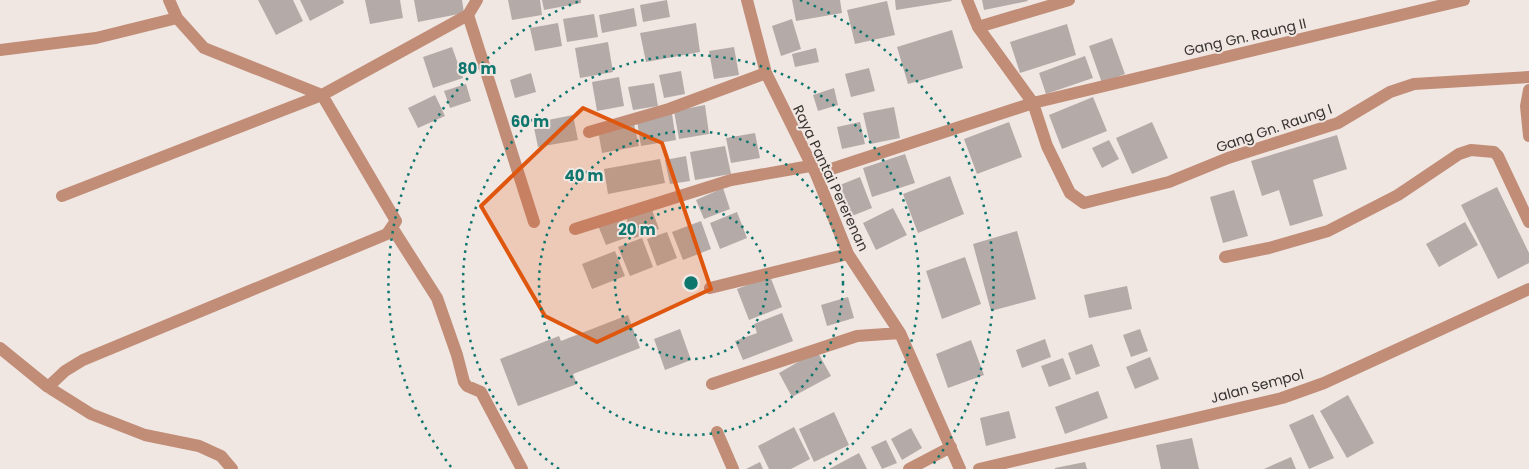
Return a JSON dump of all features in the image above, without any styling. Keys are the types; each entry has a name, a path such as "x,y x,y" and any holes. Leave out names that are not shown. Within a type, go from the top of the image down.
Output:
{"street":[{"path":"48,387 65,371 83,360 387,234 393,229 396,221 322,95 204,48 177,18 169,0"},
{"path":"62,196 322,95 468,15 477,0"},
{"name":"Raya Pantai Pererenan","path":"747,0 766,73 813,170 848,254 900,333 960,469"},
{"path":"967,0 978,27 1033,103"},
{"path":"978,27 1069,0"},
{"name":"Gang Gn. Raung II","path":"575,229 732,180 813,170 1033,103 1464,0"},
{"path":"468,15 534,222"},
{"path":"0,50 96,38 177,18"},
{"path":"589,132 669,109 766,73"},
{"name":"Gang Gn. Raung I","path":"1033,103 1047,146 1070,193 1084,203 1169,182 1228,158 1338,123 1390,92 1414,84 1529,77"},
{"path":"1529,90 1526,106 1529,136"},
{"path":"1225,257 1328,232 1398,195 1459,154 1471,150 1494,152 1498,156 1529,222"},
{"path":"393,229 437,298 457,355 464,382 467,386 481,392 522,469"},
{"path":"710,288 848,254"},
{"name":"Jalan Sempol","path":"979,469 1282,398 1324,383 1529,289"},
{"path":"712,384 857,336 900,333"},
{"path":"0,348 48,387 91,414 145,435 199,446 221,456 232,469"},
{"path":"717,432 733,469"},
{"path":"909,469 951,447"}],"highlighted area":[{"path":"583,108 662,143 711,289 597,342 545,316 481,206"}],"building":[{"path":"258,0 293,0 303,21 276,35"},
{"path":"300,0 343,0 344,3 310,21"},
{"path":"365,0 400,0 403,18 370,24"},
{"path":"414,0 462,0 464,13 418,22"},
{"path":"508,0 540,0 542,15 512,20"},
{"path":"542,0 581,0 581,3 544,10"},
{"path":"667,0 670,17 643,22 640,5"},
{"path":"792,0 840,0 842,13 796,21"},
{"path":"895,0 951,0 952,1 896,10"},
{"path":"982,0 1027,0 1028,1 984,10"},
{"path":"887,1 895,35 855,44 847,10"},
{"path":"634,8 637,26 602,33 599,15"},
{"path":"594,14 598,37 567,42 563,19"},
{"path":"792,19 801,49 781,56 772,26"},
{"path":"558,23 562,46 535,51 530,28"},
{"path":"696,23 700,52 646,62 640,33"},
{"path":"1067,24 1076,55 1020,73 1010,42"},
{"path":"952,30 963,68 908,84 897,47"},
{"path":"1112,38 1125,74 1102,83 1089,46"},
{"path":"608,42 613,72 580,78 575,48"},
{"path":"452,47 463,78 433,88 423,57"},
{"path":"734,47 739,75 714,79 709,51"},
{"path":"816,48 819,62 795,67 792,54"},
{"path":"1085,56 1093,78 1046,94 1039,73"},
{"path":"869,68 875,91 851,97 845,74"},
{"path":"681,71 685,94 664,98 659,75"},
{"path":"531,73 536,92 515,98 510,80"},
{"path":"619,77 624,106 597,111 592,82"},
{"path":"654,83 658,106 633,110 628,87"},
{"path":"466,84 471,101 450,108 444,91"},
{"path":"834,88 838,105 818,111 813,95"},
{"path":"435,95 445,116 418,128 408,108"},
{"path":"1093,97 1107,131 1062,149 1049,115"},
{"path":"705,105 709,134 679,139 674,111"},
{"path":"894,107 900,138 870,144 863,113"},
{"path":"672,114 676,140 641,146 637,121"},
{"path":"573,115 578,140 538,147 533,123"},
{"path":"860,122 865,144 842,149 837,127"},
{"path":"1009,122 1022,157 977,174 964,139"},
{"path":"1152,122 1168,158 1132,174 1116,138"},
{"path":"634,124 639,146 602,153 598,130"},
{"path":"755,133 760,158 731,163 726,138"},
{"path":"1337,135 1347,169 1313,180 1323,216 1290,226 1279,190 1262,196 1251,161"},
{"path":"1109,140 1119,159 1102,168 1092,148"},
{"path":"725,146 731,174 695,180 690,152"},
{"path":"905,154 915,183 872,197 863,168"},
{"path":"686,156 690,181 670,184 665,160"},
{"path":"660,159 665,183 608,194 604,169"},
{"path":"950,176 964,214 918,233 903,194"},
{"path":"860,177 872,208 852,216 840,185"},
{"path":"1497,187 1529,253 1529,263 1498,279 1461,205"},
{"path":"723,188 730,209 704,219 696,200"},
{"path":"1234,190 1248,236 1223,243 1210,197"},
{"path":"651,207 659,229 634,238 625,215"},
{"path":"893,208 907,235 876,250 863,223"},
{"path":"737,212 747,238 720,249 710,223"},
{"path":"620,214 628,237 606,245 597,223"},
{"path":"701,221 711,249 683,260 672,232"},
{"path":"1465,222 1478,245 1439,267 1426,244"},
{"path":"1017,231 1036,299 991,311 973,244"},
{"path":"667,232 677,258 657,266 647,239"},
{"path":"642,238 653,267 630,276 618,247"},
{"path":"615,251 625,276 592,289 582,264"},
{"path":"965,257 981,304 942,319 926,271"},
{"path":"770,276 782,307 749,320 737,289"},
{"path":"1127,286 1132,309 1089,318 1084,295"},
{"path":"848,297 854,318 827,326 821,305"},
{"path":"782,313 793,341 743,360 735,341 757,333 754,324"},
{"path":"628,315 640,348 573,374 577,384 518,406 500,359 559,336 561,341"},
{"path":"680,329 691,360 665,370 654,339"},
{"path":"1140,329 1148,351 1131,357 1123,335"},
{"path":"1045,339 1051,357 1022,368 1016,350"},
{"path":"971,340 984,375 948,388 936,354"},
{"path":"1092,344 1100,366 1076,375 1068,353"},
{"path":"817,351 831,376 792,397 779,373"},
{"path":"1150,357 1159,379 1135,389 1126,367"},
{"path":"1063,358 1071,379 1049,387 1041,366"},
{"path":"1098,391 1108,418 1065,434 1055,407"},
{"path":"1348,395 1374,443 1347,458 1320,411"},
{"path":"1009,411 1016,438 986,446 980,418"},
{"path":"834,412 849,445 814,462 799,429"},
{"path":"1313,414 1334,458 1309,469 1289,425"},
{"path":"794,427 810,459 791,469 769,469 758,446"},
{"path":"911,428 922,448 902,460 891,439"},
{"path":"1192,438 1199,469 1161,469 1156,445"},
{"path":"886,440 897,463 882,469 871,447"},
{"path":"859,453 867,469 829,469"},
{"path":"1291,457 1296,469 1264,469"},
{"path":"760,462 763,469 746,469"},
{"path":"1085,462 1087,469 1055,469 1055,468"}]}
